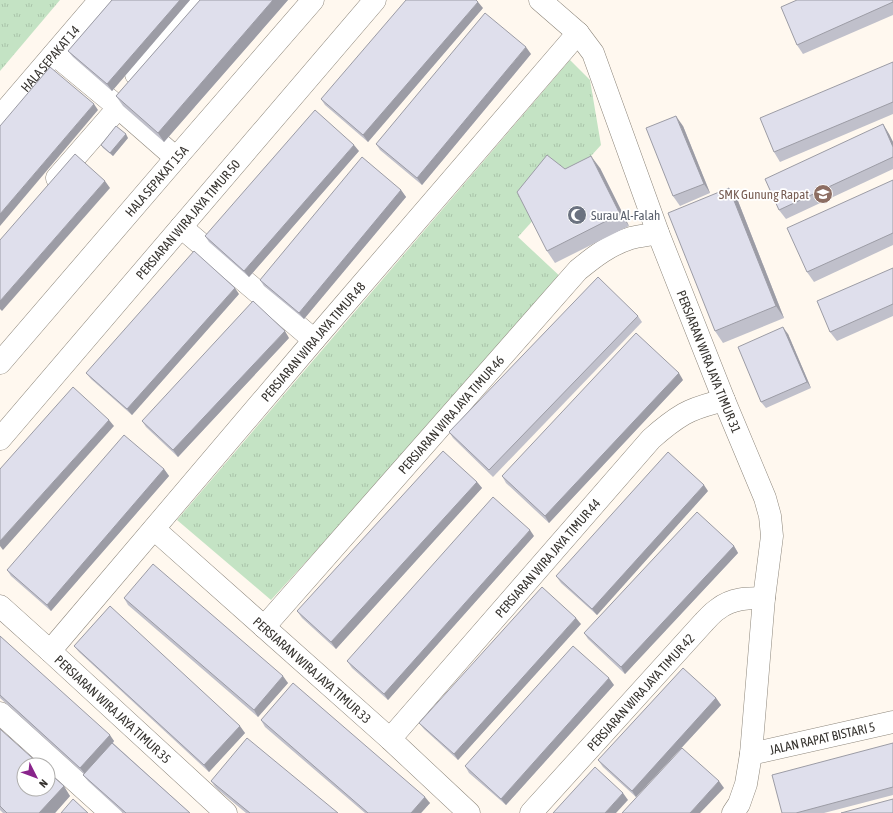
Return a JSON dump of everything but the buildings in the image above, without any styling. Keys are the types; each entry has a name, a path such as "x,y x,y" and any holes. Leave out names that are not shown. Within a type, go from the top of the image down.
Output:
{"street":[{"name":"HALA SEPAKAT 14","path":"0,117 100,0"},
{"path":"46,191 199,0"},
{"name":"HALA SEPAKAT 15A","path":"0,363 313,0"},
{"name":"PERSIARAN WIRA JAYA TIMUR 50","path":"0,439 375,0"},
{"name":"PERSIARAN WIRA JAYA TIMUR 31","path":"540,0 578,33 593,53 658,233 770,516 772,536 764,598 751,754 746,784 739,804 733,813"},
{"name":"PERSIARAN WIRA JAYA TIMUR 48","path":"50,651 314,340 578,33"},
{"path":"54,54 176,158"},
{"path":"181,227 314,340"},
{"name":"PERSIARAN WIRA JAYA TIMUR 46","path":"264,627 578,270 596,255 614,245 631,238 658,233"},
{"name":"PERSIARAN WIRA JAYA TIMUR 44","path":"390,739 650,439 685,414 724,400"},
{"name":"PERSIARAN WIRA JAYA TIMUR 33","path":"154,529 390,739 469,813"},
{"name":"PERSIARAN WIRA JAYA TIMUR 42","path":"531,813 704,622 718,609 733,600 764,598"},
{"name":"PERSIARAN WIRA JAYA TIMUR 35","path":"0,606 226,813"},
{"path":"0,713 80,795 111,813"},
{"name":"JALAN RAPAT BISTARI 5","path":"751,754 893,722"}],"green space":[{"path":"0,0 60,0 0,71"},
{"path":"570,60 590,80 601,145 518,237 564,280 271,600 177,520"}],"place":[{"name":"SMK Gunung Rapat","path":"823,194"},
{"name":"Surau Al-Falah","path":"577,215"}]}
